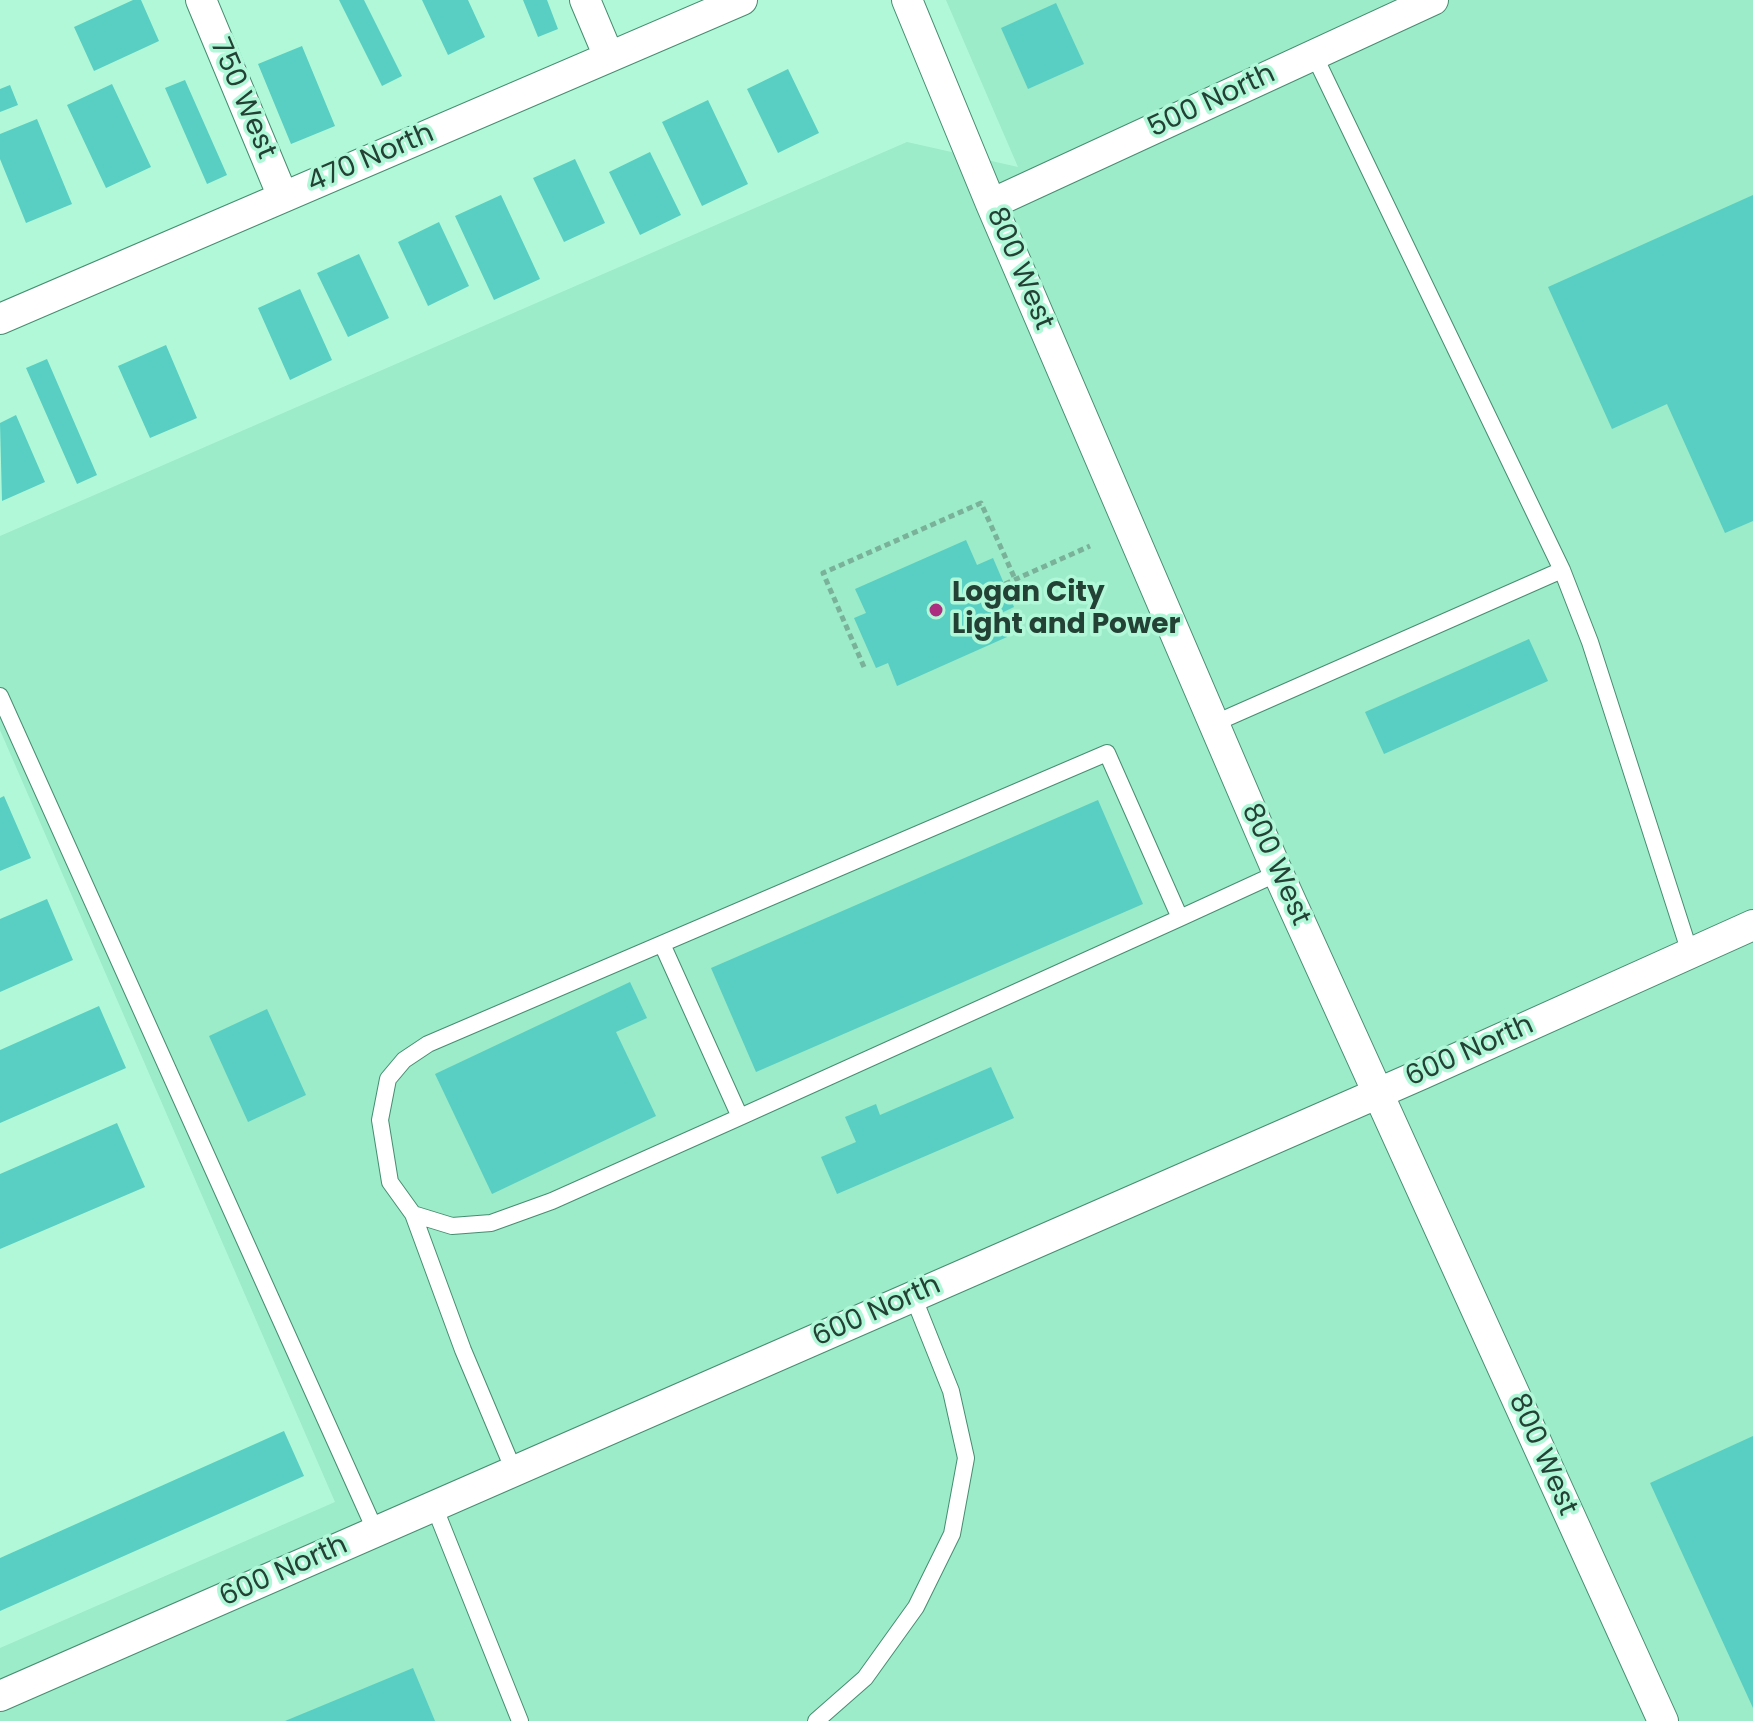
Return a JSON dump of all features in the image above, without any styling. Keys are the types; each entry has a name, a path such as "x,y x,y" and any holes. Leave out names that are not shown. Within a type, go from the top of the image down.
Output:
{"street":[{"name":"750 West","path":"201,0 283,197"},
{"path":"585,0 609,57"},
{"name":"470 North","path":"0,319 742,0"},
{"name":"800 West","path":"907,0 991,204 1278,873 1663,1721"},
{"name":"500 North","path":"991,204 1433,0"},
{"name":"600 North","path":"0,1696 1378,1093 1753,925"}],"lane":[{"path":"1314,55 1562,570 1590,642 1690,953"},
{"path":"1213,724 1562,570"},
{"path":"0,696 376,1532"},
{"path":"514,1471 463,1350 413,1214 390,1182 380,1120 388,1079 404,1060 428,1044 1107,753 1180,918"},
{"path":"413,1214 452,1226 491,1223 552,1201 1278,873"},
{"path":"662,944 740,1117"},
{"path":"816,1721 865,1678 916,1607 952,1534 966,1458 951,1391 913,1296"},
{"path":"434,1506 520,1721"}],"path":[{"path":"864,667 823,573 981,503 1015,579"},
{"path":"1005,584 1090,546"}],"shaded area":[{"path":"946,0 1753,0 1753,1721 0,1721 0,1648 335,1502 0,730 0,536 907,142 1018,167"}],"building":[{"path":"133,0 141,0 159,41 94,71 74,27"},
{"path":"339,0 364,0 402,76 382,86"},
{"path":"422,0 468,0 485,37 448,55"},
{"path":"523,0 547,0 558,29 538,37"},
{"path":"1056,3 1084,64 1028,89 1001,28"},
{"path":"302,46 335,126 291,144 258,64"},
{"path":"788,69 819,133 778,153 747,89"},
{"path":"185,80 227,175 207,184 165,88"},
{"path":"112,84 151,167 106,188 67,105"},
{"path":"10,85 18,105 0,112 0,89"},
{"path":"708,100 748,184 702,206 662,122"},
{"path":"37,119 72,204 26,223 0,159 0,134"},
{"path":"650,152 681,215 640,235 609,172"},
{"path":"575,159 605,223 564,242 533,178"},
{"path":"501,195 540,279 494,300 455,216"},
{"path":"1753,195 1753,521 1725,533 1667,404 1612,429 1548,287"},
{"path":"439,222 469,286 428,306 398,242"},
{"path":"359,254 389,318 348,337 317,273"},
{"path":"300,289 332,360 290,380 258,308"},
{"path":"166,345 197,418 150,438 118,366"},
{"path":"47,359 97,475 77,484 26,368"},
{"path":"16,415 45,482 2,501 0,423"},
{"name":"Logan City Light and Power","path":"966,540 977,565 993,558 1014,607 997,615 1007,637 897,686 888,663 876,668 854,618 866,613 855,589"},
{"path":"1529,639 1548,681 1384,754 1365,712"},
{"path":"4,796 31,858 0,871 0,798"},
{"path":"1098,800 1143,904 756,1072 711,968"},
{"path":"47,899 73,960 0,992 0,919"},
{"path":"630,982 647,1018 616,1032 656,1116 492,1194 435,1074"},
{"path":"99,1006 126,1068 0,1123 0,1050"},
{"path":"267,1009 306,1095 248,1122 209,1036"},
{"path":"991,1067 1014,1118 837,1194 821,1157 856,1142 845,1117 876,1104 880,1115"},
{"path":"117,1123 145,1187 0,1249 0,1174"},
{"path":"284,1431 304,1476 0,1611 0,1558"},
{"path":"1753,1436 1753,1708 1650,1483"},
{"path":"413,1668 435,1721 285,1721"}],"place":[{"name":"Logan City Light and Power","path":"936,610"}]}
